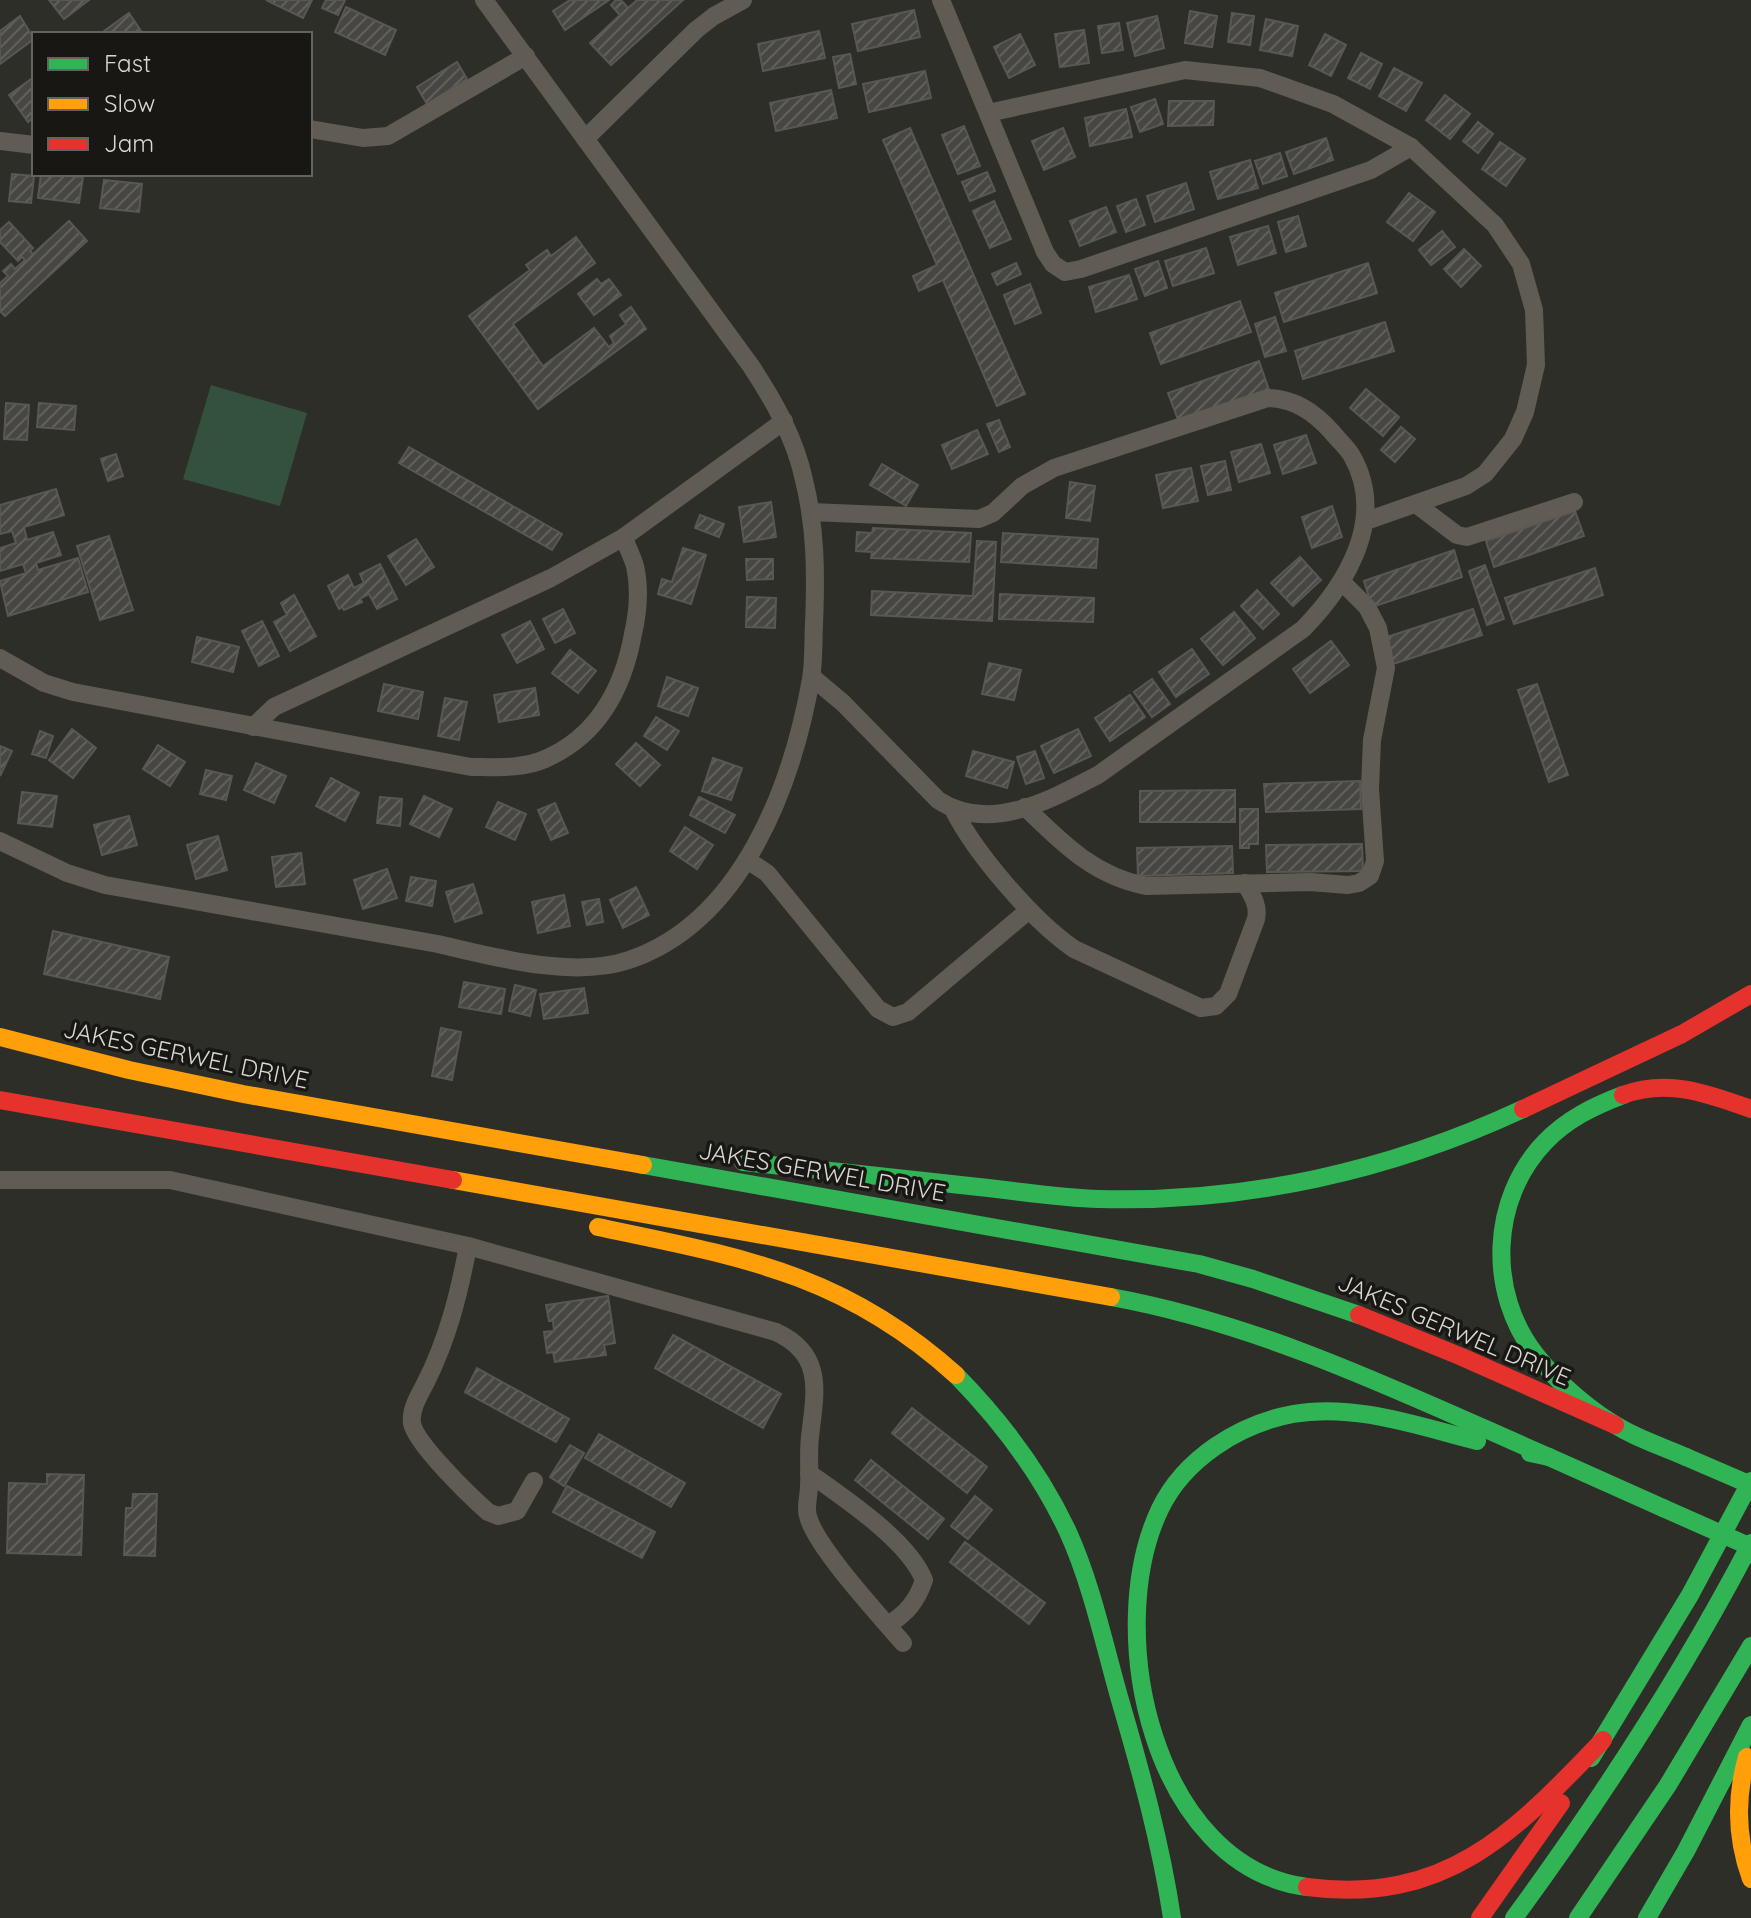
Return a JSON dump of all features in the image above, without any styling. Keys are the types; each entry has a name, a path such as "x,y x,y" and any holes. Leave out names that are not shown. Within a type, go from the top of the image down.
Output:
{"highway":[{"path":"568,1151 610,1148 1075,1197 1150,1199 1246,1192 1355,1171 1454,1139 1682,1034 1751,994"},
{"name":"JAKES GERWEL DRIVE","path":"0,1037 192,1084 1215,1268 1282,1287 1379,1321 1751,1483"},
{"path":"1615,1425 1543,1364 1515,1320 1505,1289 1501,1256 1503,1223 1513,1192 1531,1157 1553,1132 1585,1108 1615,1095 1647,1088 1686,1088 1725,1097 1751,1109"},
{"path":"0,1100 1137,1302 1221,1324 1319,1357 1751,1545 1645,1726 1575,1833 1514,1918"},
{"path":"280,1151 335,1170 532,1213"},
{"path":"578,1223 744,1259 788,1272 831,1290 871,1311 919,1344 954,1373 994,1415 1029,1461 1052,1500 1084,1574 1157,1833 1172,1918"},
{"path":"1549,1457 1378,1417 1336,1411 1288,1415 1235,1434 1210,1450 1182,1476 1160,1508 1148,1534 1140,1561 1135,1602 1135,1638 1141,1686 1169,1775 1203,1828 1230,1853 1262,1873 1322,1890 1349,1892 1395,1885 1434,1874 1470,1858 1527,1818 1603,1740"},
{"path":"1480,1918 1603,1740 1690,1595 1751,1483"},
{"path":"1578,1918 1668,1785 1751,1646"},
{"path":"1647,1918 1686,1851 1751,1725"},
{"path":"1751,1742 1737,1810 1740,1843 1751,1879"}],"street":[{"path":"0,841 67,873 105,885 438,944 492,957 582,966 627,961 670,942 701,919 731,886 747,860 787,768 812,677 815,543 797,453 784,421 751,366 484,0"},
{"path":"585,139 696,30 743,0"},
{"path":"941,0 1045,252 1053,264 1065,272 1371,170 1411,147"},
{"path":"312,129 363,138 388,136 526,56"},
{"path":"988,113 1185,70 1260,78 1333,104 1411,147 1468,197 1510,245 1521,264 1534,310 1536,365 1531,390 1513,439 1485,474 1466,486 1366,521"},
{"path":"0,141 32,145"},
{"path":"811,512 979,519 993,513 1022,486 1054,468 1268,398 1287,400 1302,406 1323,422 1351,454 1361,477 1366,521 1342,582 1323,609 1303,629 1098,775 1000,815 953,809 938,800 843,703 812,677"},
{"path":"253,727 274,707 551,578 624,537 784,421"},
{"path":"1416,504 1457,535 1467,537 1574,502"},
{"path":"0,658 44,683 73,692 253,727 471,767 507,767 541,761 572,746 600,716 621,685 637,617 638,589 635,566 624,537"},
{"path":"1025,807 1081,858 1117,879 1146,886 1245,883 1348,885 1370,876 1373,870 1372,740 1386,677 1385,658 1378,628 1367,607 1342,582"},
{"path":"953,809 963,829 1029,910 1074,949 1193,1005 1209,1008 1222,1002 1228,994 1258,911 1279,883"},
{"path":"747,860 767,873 878,1009 893,1017 908,1012 1029,910"},
{"path":"1245,883 1258,911"},
{"path":"0,1180 170,1180 468,1246 776,1332 797,1342 809,1361 814,1377 807,1513 812,1528 903,1643"},
{"path":"468,1246 460,1292 444,1341 412,1413 412,1423 423,1443 488,1512 498,1516 517,1511 534,1481"},
{"path":"809,1473 847,1500 912,1555 920,1570 924,1580 918,1597 906,1614 888,1625"}],"green space":[{"path":"211,385 307,413 280,506 183,479"}],"building":[{"path":"49,0 89,0 64,19"},
{"path":"266,0 312,0 303,18"},
{"path":"326,0 345,0 338,15 322,8"},
{"path":"570,0 609,0 565,30 553,11"},
{"path":"621,0 628,8 637,0 683,0 611,65 590,43 620,15 611,5"},
{"path":"346,7 396,30 385,55 335,32"},
{"path":"914,10 920,37 858,51 852,24"},
{"path":"1190,11 1217,16 1212,47 1185,43"},
{"path":"129,13 142,32 103,32"},
{"path":"1232,13 1254,16 1250,45 1228,42"},
{"path":"20,16 32,40 0,64 0,31"},
{"path":"1157,16 1164,48 1135,56 1127,23"},
{"path":"1266,19 1298,26 1292,56 1260,50"},
{"path":"1119,23 1123,50 1102,53 1098,26"},
{"path":"1084,30 1089,63 1060,67 1055,34"},
{"path":"819,31 825,58 763,71 758,44"},
{"path":"1020,34 1035,65 1009,78 994,47"},
{"path":"1325,34 1346,45 1331,76 1309,65"},
{"path":"1361,53 1382,64 1370,89 1348,78"},
{"path":"850,54 856,84 839,88 833,57"},
{"path":"457,62 467,79 427,104 417,87"},
{"path":"1394,68 1422,83 1406,111 1379,96"},
{"path":"925,71 931,98 869,112 863,84"},
{"path":"32,78 32,119 28,122 9,95"},
{"path":"831,90 837,118 776,131 770,103"},
{"path":"1445,95 1470,114 1450,139 1426,120"},
{"path":"1155,99 1163,124 1140,132 1131,107"},
{"path":"1169,101 1214,101 1213,125 1168,126"},
{"path":"1126,109 1132,137 1090,146 1085,118"},
{"path":"1478,122 1493,134 1478,153 1463,141"},
{"path":"964,126 980,166 958,174 942,135"},
{"path":"910,128 1025,394 997,406 943,280 919,291 913,276 937,265 883,140"},
{"path":"1063,128 1075,157 1044,170 1032,141"},
{"path":"1326,138 1333,160 1294,174 1286,152"},
{"path":"1500,142 1525,159 1506,186 1482,169"},
{"path":"1280,153 1287,176 1263,184 1255,161"},
{"path":"1250,160 1258,188 1218,199 1210,172"},
{"path":"987,172 995,191 970,201 962,182"},
{"path":"12,174 34,176 31,203 9,201"},
{"path":"41,176 83,177 79,203 38,198"},
{"path":"104,180 142,184 139,212 100,208"},
{"path":"1186,183 1194,209 1155,222 1147,196"},
{"path":"1409,193 1435,212 1413,241 1387,222"},
{"path":"1136,199 1145,225 1126,232 1117,206"},
{"path":"994,201 1011,239 990,248 973,211"},
{"path":"1106,207 1116,232 1080,246 1070,221"},
{"path":"1298,216 1306,246 1286,252 1278,222"},
{"path":"69,221 87,241 5,316 0,311 0,283 8,276 3,271 11,264 15,269 25,260 22,257 18,261 0,242 0,230 9,222 33,248 30,251 33,254"},
{"path":"1268,226 1276,253 1238,265 1230,237"},
{"path":"1442,231 1455,247 1431,265 1419,250"},
{"path":"576,237 595,263 513,324 543,366 594,328 609,347 614,343 610,336 626,324 620,315 631,307 646,329 538,409 469,316 530,270 526,265 547,250 551,256"},
{"path":"1206,248 1214,273 1173,286 1165,261"},
{"path":"1464,249 1481,266 1461,287 1444,269"},
{"path":"1158,261 1167,288 1145,296 1135,269"},
{"path":"1016,263 1021,274 997,285 992,274"},
{"path":"1368,263 1377,293 1284,322 1275,293"},
{"path":"1129,275 1137,299 1096,312 1089,287"},
{"path":"597,279 601,284 609,279 621,295 594,315 578,294"},
{"path":"1030,284 1041,313 1015,324 1004,295"},
{"path":"1240,301 1251,332 1161,364 1150,333"},
{"path":"1275,317 1286,351 1265,357 1255,324"},
{"path":"1385,322 1394,351 1303,379 1295,351"},
{"path":"1259,361 1270,393 1180,425 1168,393"},
{"path":"1366,389 1399,417 1383,436 1350,408"},
{"path":"6,403 29,405 27,440 4,439"},
{"path":"39,403 76,406 74,430 37,427"},
{"path":"999,420 1010,447 999,452 987,424"},
{"path":"1401,427 1415,439 1395,462 1381,450"},
{"path":"977,430 988,454 952,469 942,445"},
{"path":"1306,435 1316,463 1283,474 1274,445"},
{"path":"1261,444 1270,473 1239,482 1231,452"},
{"path":"409,447 562,534 552,550 399,463"},
{"path":"116,454 123,476 108,481 101,459"},
{"path":"1225,461 1231,490 1208,495 1201,466"},
{"path":"882,464 918,485 906,506 870,485"},
{"path":"1191,468 1198,501 1163,508 1156,475"},
{"path":"1070,482 1095,486 1090,521 1066,518"},
{"path":"56,489 64,515 24,527 27,540 53,532 61,555 36,563 38,570 78,558 88,592 8,616 0,581 26,573 23,564 0,571 0,548 16,543 12,531 0,534 0,505"},
{"path":"771,502 776,537 744,542 739,507"},
{"path":"1332,506 1342,537 1312,548 1302,517"},
{"path":"1575,511 1584,536 1494,567 1486,541"},
{"path":"700,515 724,524 719,537 695,528"},
{"path":"873,528 971,533 969,562 871,558 872,552 856,551 857,532 872,533"},
{"path":"1003,533 1098,539 1096,568 1001,562"},
{"path":"109,536 133,610 100,620 77,546"},
{"path":"416,539 434,567 406,585 388,556"},
{"path":"977,541 996,542 992,621 871,615 872,591 973,596"},
{"path":"683,548 706,555 691,604 658,594 662,579 672,582"},
{"path":"1454,550 1462,577 1372,607 1364,581"},
{"path":"1300,557 1321,580 1293,606 1271,583"},
{"path":"746,559 773,559 773,579 747,580"},
{"path":"380,564 397,599 377,609 369,594 360,599 362,602 344,610 342,607 339,609 328,586 348,575 354,588 364,583 360,574"},
{"path":"1485,565 1504,619 1487,625 1469,571"},
{"path":"1595,568 1603,595 1514,624 1505,598"},
{"path":"1257,590 1279,614 1263,629 1241,606"},
{"path":"1000,594 1094,598 1093,622 999,619"},
{"path":"294,595 316,636 290,651 274,622 287,615 281,603"},
{"path":"747,597 776,598 775,628 746,627"},
{"path":"563,609 575,633 555,643 543,619"},
{"path":"1473,609 1482,635 1393,664 1384,638"},
{"path":"1234,612 1255,638 1223,665 1201,639"},
{"path":"262,621 279,656 259,666 242,631"},
{"path":"530,621 544,649 517,663 502,635"},
{"path":"197,637 239,647 233,672 192,662"},
{"path":"1331,641 1349,665 1310,693 1293,669"},
{"path":"1192,649 1209,674 1176,697 1159,672"},
{"path":"570,650 596,671 578,693 552,673"},
{"path":"989,663 1021,670 1014,700 982,694"},
{"path":"667,677 698,688 688,716 658,706"},
{"path":"1152,679 1170,704 1152,717 1134,692"},
{"path":"384,684 423,692 418,719 378,711"},
{"path":"1537,684 1568,775 1549,782 1518,690"},
{"path":"535,688 539,715 499,722 494,695"},
{"path":"1130,695 1145,717 1110,741 1095,718"},
{"path":"445,698 467,702 459,740 438,736"},
{"path":"656,717 679,731 667,750 644,736"},
{"path":"72,729 96,748 73,778 49,760"},
{"path":"1078,729 1091,756 1054,773 1041,746"},
{"path":"40,731 53,736 46,758 32,754"},
{"path":"636,743 660,765 640,786 616,764"},
{"path":"158,745 185,762 170,786 143,769"},
{"path":"0,746 12,751 0,776"},
{"path":"973,751 1014,762 1007,788 966,776"},
{"path":"1035,751 1044,778 1026,784 1017,757"},
{"path":"713,758 742,768 731,800 702,791"},
{"path":"256,763 286,776 274,803 244,790"},
{"path":"206,770 232,776 226,800 200,794"},
{"path":"331,778 359,793 345,821 316,806"},
{"path":"1360,781 1361,809 1266,812 1264,784"},
{"path":"1235,790 1235,822 1140,822 1140,791"},
{"path":"22,792 57,796 52,827 18,823"},
{"path":"424,796 452,809 439,837 410,824"},
{"path":"380,797 402,799 400,826 377,823"},
{"path":"699,797 735,815 725,833 690,815"},
{"path":"498,802 526,814 515,840 486,827"},
{"path":"555,803 568,833 551,840 538,810"},
{"path":"1240,809 1258,809 1258,844 1249,844 1249,848 1240,848"},
{"path":"129,816 137,845 102,855 94,825"},
{"path":"685,827 713,845 697,869 670,851"},
{"path":"218,836 227,870 196,879 187,845"},
{"path":"1362,844 1363,871 1267,872 1266,845"},
{"path":"1232,846 1233,873 1138,876 1137,848"},
{"path":"301,853 305,884 276,887 272,857"},
{"path":"387,869 397,898 363,909 354,880"},
{"path":"411,877 436,881 432,906 406,901"},
{"path":"473,884 482,913 455,922 446,892"},
{"path":"636,887 649,915 623,928 610,900"},
{"path":"564,895 570,926 538,933 532,902"},
{"path":"599,899 603,922 587,925 582,902"},
{"path":"53,931 169,957 160,999 44,974"},
{"path":"464,982 505,989 501,1014 459,1007"},
{"path":"515,985 536,990 530,1016 509,1011"},
{"path":"584,988 588,1013 544,1019 540,994"},
{"path":"441,1028 461,1032 452,1080 432,1076"},
{"path":"608,1296 615,1343 604,1345 606,1355 555,1362 553,1352 547,1353 544,1332 554,1331 546,1305"},
{"path":"673,1335 781,1394 763,1428 655,1368"},
{"path":"477,1368 569,1419 556,1442 465,1392"},
{"path":"912,1408 987,1467 967,1493 892,1433"},
{"path":"599,1434 685,1483 671,1507 585,1458"},
{"path":"570,1445 584,1453 564,1486 550,1477"},
{"path":"871,1460 944,1519 928,1539 855,1480"},
{"path":"47,1474 84,1475 81,1555 7,1553 9,1483 47,1484"},
{"path":"567,1486 655,1532 642,1558 553,1512"},
{"path":"133,1494 157,1494 155,1556 124,1555 126,1508 132,1508"},
{"path":"975,1496 992,1510 968,1539 951,1526"},
{"path":"965,1542 1045,1603 1029,1624 950,1562"}],"traffic: fast":[{"path":"1623,1095 1562,1126 1527,1165 1505,1218 1503,1275 1509,1304 1520,1330 1536,1355 1576,1397 1639,1438 1686,1457"},
{"path":"743,1162 1054,1196 1154,1199 1263,1189 1316,1179 1421,1150 1523,1109"},
{"path":"643,1165 1199,1264 1359,1315"},
{"path":"1111,1297 1168,1309 1280,1344 1389,1387 1549,1457"},
{"path":"956,1375 989,1411 1032,1468 1057,1510 1076,1552 1097,1615 1143,1781 1172,1918"},
{"path":"1307,1887 1254,1870 1211,1837 1178,1791 1154,1736 1140,1677 1137,1616 1143,1559 1160,1509 1183,1474 1215,1446 1253,1426 1293,1414 1316,1411 1362,1414 1477,1441"},
{"path":"1530,1453 1549,1457 1663,1508"},
{"path":"1686,1457 1751,1485"},
{"path":"1591,1758 1690,1595 1751,1481"},
{"path":"1663,1508 1751,1547"},
{"path":"1514,1918 1640,1735 1751,1543"},
{"path":"1578,1918 1668,1785 1751,1646"},
{"path":"1647,1918 1686,1851 1751,1725"}],"traffic: slow":[{"path":"0,1037 129,1070 243,1094 643,1165"},
{"path":"453,1180 1111,1297"},
{"path":"598,1227 744,1260 831,1291 914,1341 956,1375"},
{"path":"1747,1757 1740,1788 1739,1818 1742,1849 1751,1879"}],"traffic: jam":[{"path":"1523,1109 1682,1034 1751,994"},
{"path":"1623,1095 1640,1090 1672,1088 1704,1093 1751,1109"},
{"path":"0,1100 453,1180"},
{"path":"1359,1315 1615,1425"},
{"path":"1307,1887 1356,1890 1400,1885 1439,1873 1474,1855 1507,1832 1603,1740"},
{"path":"1480,1918 1561,1803"}]}
